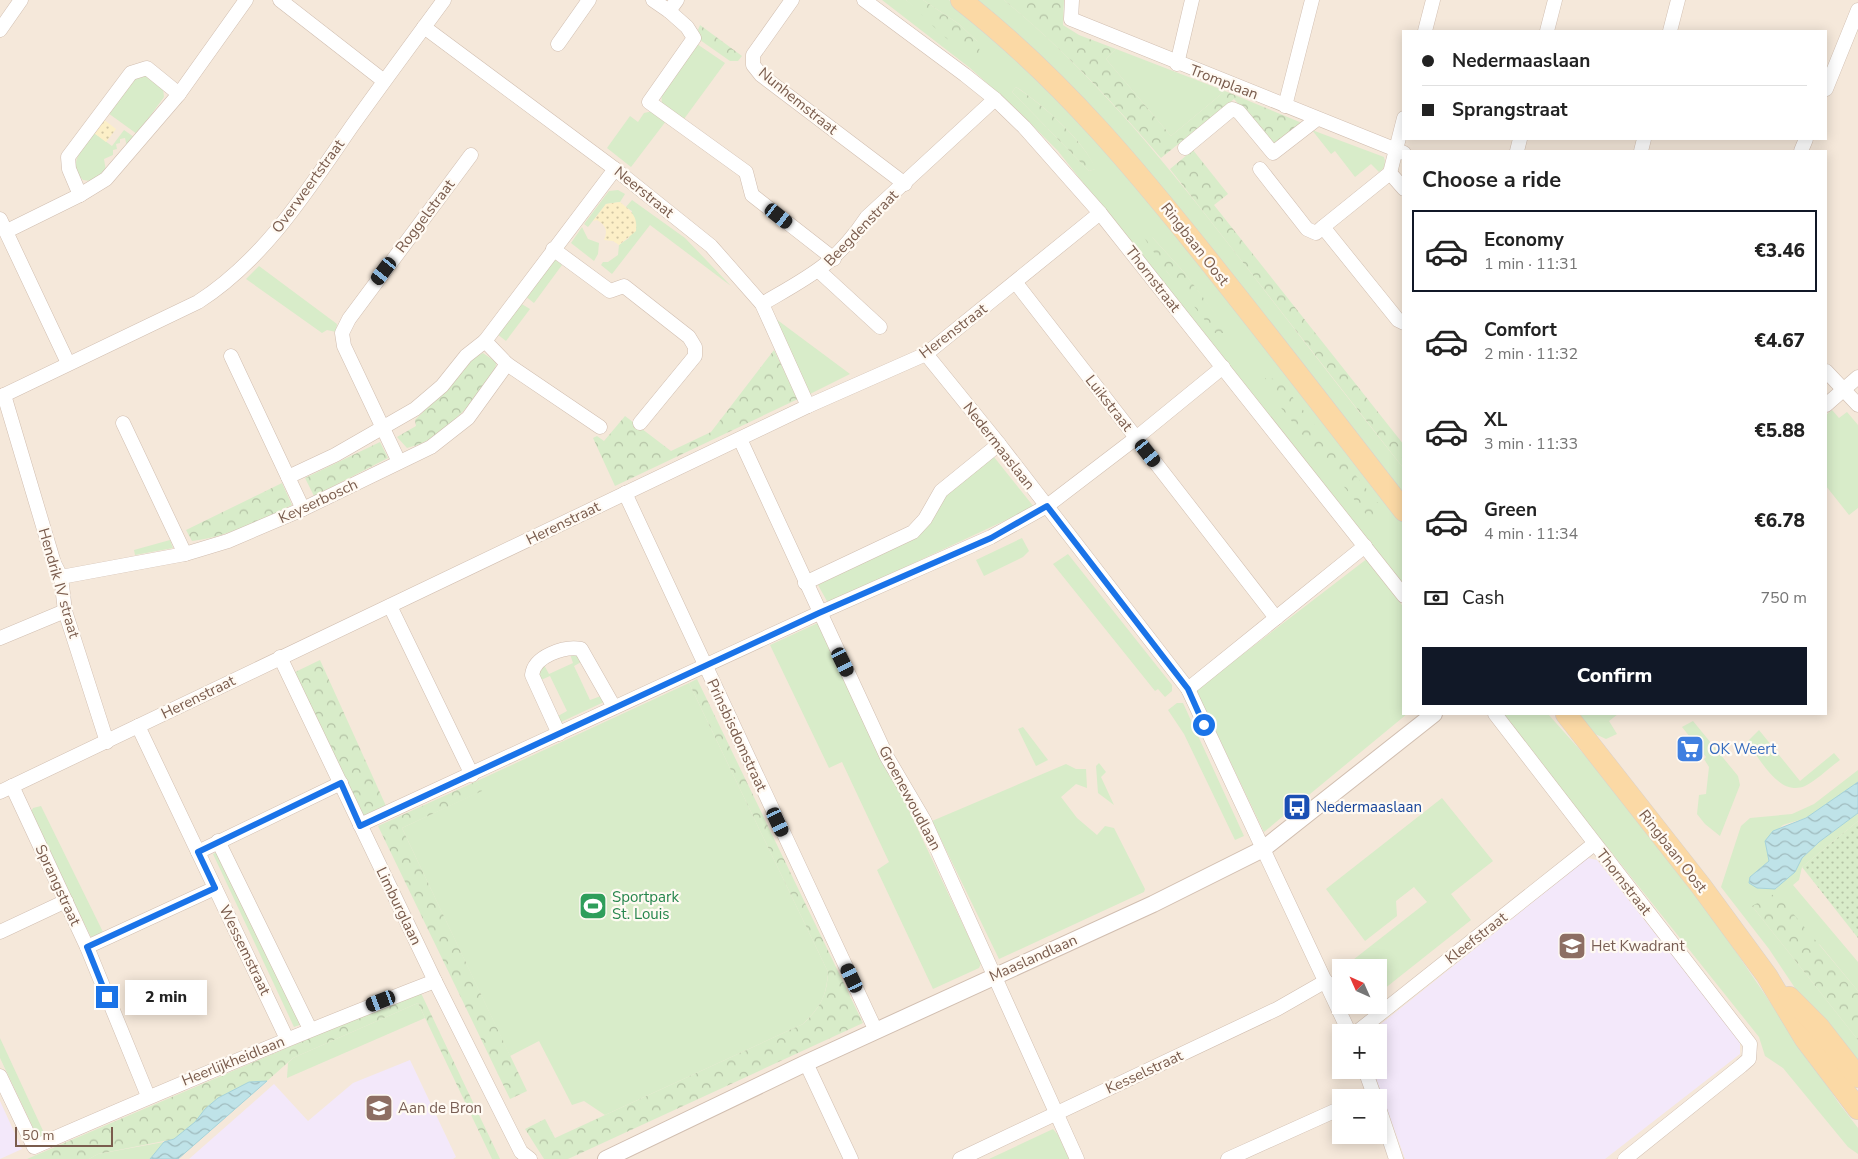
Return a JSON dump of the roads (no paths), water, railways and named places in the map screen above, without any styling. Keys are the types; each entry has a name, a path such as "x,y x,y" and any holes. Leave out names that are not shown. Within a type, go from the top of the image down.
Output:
{"main road":[{"name":"Ringbaan Oost","path":"961,0 1005,35 1046,72 1104,132 1144,178 1402,508"},
{"name":"Ringbaan Oost","path":"1559,715 1571,721 1701,886 1767,976 1805,1039 1858,1108"},
{"name":"Ringbaan Oost","path":"1767,976 1819,1027 1858,1077"}],"street":[{"path":"0,30 21,0"},
{"path":"7,231 80,195 106,179 178,94 246,0"},
{"path":"280,0 384,81"},
{"name":"Overweertstraat","path":"2,396 198,302 222,287 283,225 384,81 444,0"},
{"path":"558,44 589,0"},
{"path":"653,0 673,6 694,38 649,102 746,172 752,195 834,259"},
{"name":"Nunhemstraat","path":"792,0 753,55 753,65 761,75 904,184"},
{"name":"Thornstraat","path":"864,0 995,99 1024,127 1100,212 1402,593"},
{"name":"Tromplaan","path":"1072,0 1071,19 1177,64 1400,151"},
{"path":"1177,64 1192,0"},
{"path":"1285,106 1312,0"},
{"path":"1425,30 1433,0"},
{"path":"1547,30 1555,0"},
{"path":"1670,30 1678,0"},
{"path":"1827,87 1858,10"},
{"name":"Neerstraat","path":"424,27 615,169 711,246 762,304 808,406"},
{"path":"80,195 69,169 68,157 131,73 146,68 178,94"},
{"name":"Beegdenstraat","path":"762,304 819,271 834,259 852,240 867,217 995,99"},
{"path":"1185,148 1232,109 1239,112 1273,153 1318,119"},
{"path":"1260,169 1307,229 1316,233 1390,173 1400,151 1402,134"},
{"name":"Roggelstraat","path":"399,462 344,346 342,333 348,319 471,155"},
{"path":"288,476 335,455 381,427 416,409 442,386 466,356 485,341 615,169"},
{"path":"1390,173 1402,187"},
{"name":"Herenstraat","path":"6,789 808,406 926,354 1016,283 1100,212"},
{"path":"0,219 68,363"},
{"path":"1322,227 1398,320 1402,322"},
{"path":"553,249 610,291 624,286 689,337 695,347 695,356 640,423"},
{"path":"819,271 880,327"},
{"name":"Luikstraat","path":"1016,283 1276,618"},
{"path":"485,341 507,364 600,426"},
{"name":"Nedermaaslaan","path":"926,354 999,444 1188,689 1346,1024"},
{"path":"231,356 303,509"},
{"name":"Keyserbosch","path":"61,577 184,554 228,541 303,509 431,447 468,418 507,364"},
{"path":"360,826 819,613 991,538 1047,506 1136,438 1223,367"},
{"path":"1827,372 1858,406"},
{"path":"1827,404 1858,377"},
{"name":"Hendrik IV straat","path":"2,396 54,563 61,577 65,611 107,742"},
{"path":"123,422 184,554"},
{"name":"Groenewoudlaan","path":"740,439 887,757 924,820 1077,1159"},
{"path":"806,583 913,532 925,519 941,491 999,444"},
{"name":"Prinsbisdomstraat","path":"626,493 876,1030"},
{"path":"1188,689 1365,546"},
{"path":"390,606 472,775"},
{"path":"0,638 65,611"},
{"path":"559,734 532,675 533,667 538,661 548,656 571,647 581,649 588,658 614,708"},
{"name":"Limburglaan","path":"280,657 435,981 524,1157"},
{"name":"Maaslandlaan","path":"606,1159 876,1030 1153,904 1263,850 1433,715"},
{"name":"Thornstraat","path":"1496,715 1750,1044 1749,1058 1741,1066 1625,1159"},
{"name":"Wessemstraat","path":"138,726 287,1039"},
{"path":"198,852 341,783"},
{"name":"Sprangstraat","path":"6,789 66,901 87,947 148,1096"},
{"name":"Wessemstraat","path":"218,842 310,1029"},
{"name":"Kleefstraat","path":"1367,1024 1594,844"},
{"path":"87,947 215,888"},
{"path":"0,932 66,901"},
{"name":"Heerlijkheidlaan","path":"0,1076 34,1147 148,1096 310,1029 435,981"},
{"name":"Kesselstraat","path":"960,1159 1277,1009 1326,982"},
{"path":"806,1063 850,1159"},
{"path":"1228,1159 1332,1112"},
{"path":"1387,1132 1396,1159"}],"water":[{"path":"1858,782 1858,813 1819,842 1802,858 1795,872 1775,889 1757,888 1749,883 1750,877 1769,861 1765,841 1773,831 1806,818"},
{"path":"267,1081 178,1159 150,1159 164,1142 174,1139 195,1122 205,1109 218,1098 249,1082"}],"place":[{"name":"OK Weert","path":"1690,749"},
{"name":"Nedermaaslaan","path":"1297,807"},
{"name":"Sportpark St. Louis","path":"593,906"},
{"name":"Het Kwadrant","path":"1572,946"},
{"name":"Aan de Bron","path":"379,1108"}]}
